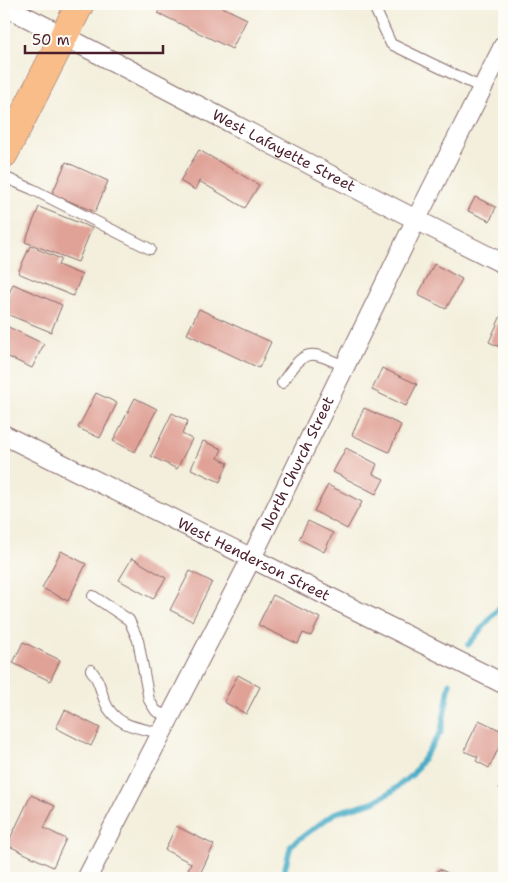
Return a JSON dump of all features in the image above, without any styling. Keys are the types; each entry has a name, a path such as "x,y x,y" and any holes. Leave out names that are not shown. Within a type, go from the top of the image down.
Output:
{"main road":[{"path":"4,154 80,4"}],"street":[{"name":"West Lafayette Street","path":"4,6 504,264"},
{"name":"North Church Street","path":"87,878 252,557 344,366 504,45"},
{"name":"West Henderson Street","path":"4,435 504,684"}],"lane":[{"path":"373,4 391,44 482,88"},
{"path":"4,177 32,189 150,249"},
{"path":"282,383 296,363 305,356 316,355 344,366"},
{"path":"93,596 129,620 138,640 149,700 165,725"},
{"path":"91,670 98,678 105,702 111,714 119,721 165,725"}],"building":[{"path":"162,4 216,4 247,19 232,49 158,13"},
{"path":"199,150 259,185 245,208 199,181 195,190 180,181"},
{"path":"66,162 108,181 95,212 52,194"},
{"path":"475,197 496,207 490,221 468,211"},
{"path":"39,207 92,228 78,262 25,242"},
{"path":"30,246 61,259 58,265 82,275 73,296 18,273"},
{"path":"434,264 462,279 446,309 418,295"},
{"path":"13,284 62,305 51,332 4,313 4,305"},
{"path":"199,309 271,342 259,368 187,334"},
{"path":"504,309 504,349 489,342"},
{"path":"4,325 44,344 32,368 4,355"},
{"path":"382,368 417,384 406,406 372,390"},
{"path":"4,373 8,375 4,385"},
{"path":"96,393 117,403 100,438 78,428"},
{"path":"135,398 157,409 135,452 113,441"},
{"path":"364,408 401,425 389,452 352,435"},
{"path":"172,413 188,421 182,434 192,439 177,469 151,456"},
{"path":"203,441 222,449 218,458 228,463 220,482 191,469"},
{"path":"346,448 377,464 373,474 384,479 376,494 333,472"},
{"path":"328,485 362,502 347,529 314,511"},
{"path":"308,521 333,533 324,552 299,539"},
{"path":"61,551 86,564 68,601 42,588"},
{"path":"132,558 166,578 153,599 119,580"},
{"path":"190,571 212,582 192,621 170,610"},
{"path":"273,595 320,618 311,636 303,633 298,644 258,625"},
{"path":"23,642 60,660 50,681 13,663"},
{"path":"238,675 260,687 246,714 224,702"},
{"path":"65,710 100,728 91,746 56,728"},
{"path":"479,720 504,732 504,737 489,768 476,761 478,757 464,751"},
{"path":"504,777 504,791 499,788"},
{"path":"31,795 55,806 44,828 66,839 53,867 7,845"},
{"path":"176,826 214,845 198,878 185,877 191,863 165,850"},
{"path":"439,869 459,878 434,878"}],"waterway":[{"path":"468,645 504,602"},
{"path":"285,878 285,868 291,845 335,813 373,802 391,792 413,774 441,732 450,683"}]}
